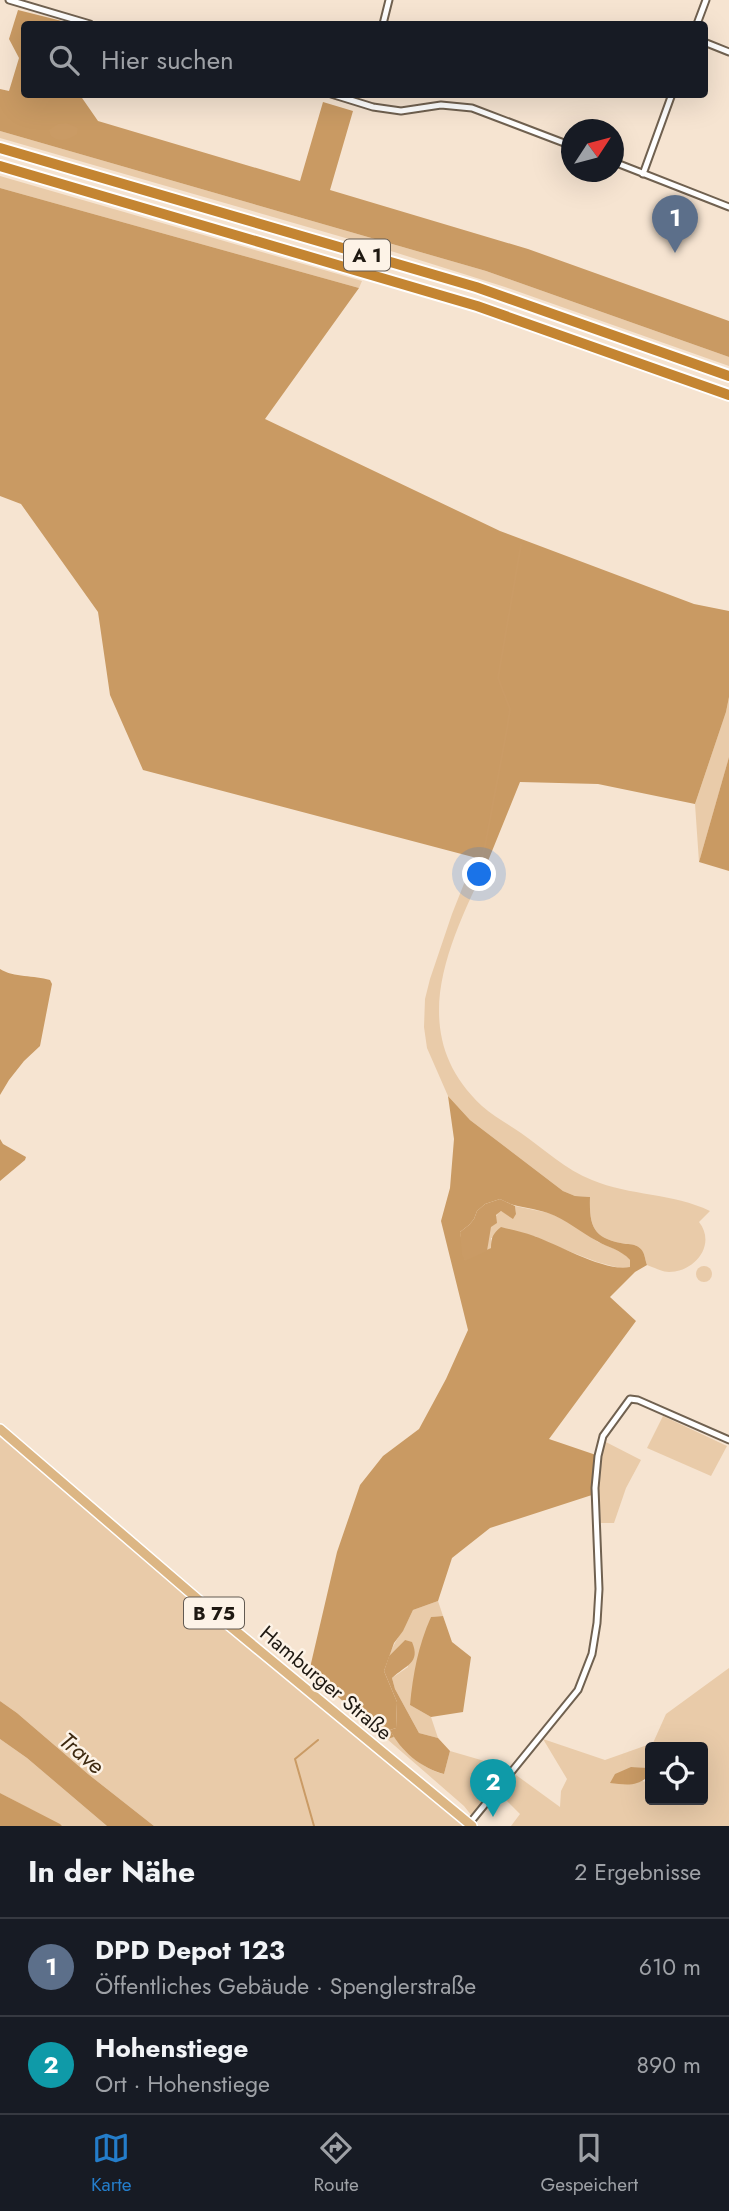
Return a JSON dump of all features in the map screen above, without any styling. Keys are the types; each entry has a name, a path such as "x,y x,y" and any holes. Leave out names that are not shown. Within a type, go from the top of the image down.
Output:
{"highway":[{"name":"A 1","path":"0,148 476,287 729,376"},
{"name":"A 1","path":"0,166 478,306 729,395"}],"main road":[{"name":"Hamburger Straße","path":"0,1429 208,1608 470,1825"}],"street":[{"path":"9,0 80,21"},
{"path":"384,21 389,0"},
{"path":"698,21 706,0"},
{"path":"708,43 729,52"},
{"path":"343,98 374,108 401,111 442,105 472,108 561,142"},
{"path":"362,104 364,98"},
{"path":"643,174 671,98"},
{"path":"624,166 729,207"},
{"path":"470,1825 578,1690 592,1654 599,1590 595,1488 598,1456 604,1436 630,1399 638,1400 729,1440"}],"shaded area":[{"path":"18,10 62,21 21,21 21,98 82,98 98,121 300,181 323,102 353,111 330,190 528,249 729,321 729,357 486,271 0,131 0,89 9,91 19,58 9,39"},
{"path":"66,123 78,128 77,134 64,140 51,136 49,130 58,124"},
{"path":"0,131 486,271 729,357 729,366 505,287 394,252 0,138"},
{"path":"0,176 362,281 359,288 0,188"},
{"path":"0,188 359,288 265,419 500,531 694,604 729,611 729,697 695,804 598,784 520,782 488,861 143,770 110,695 98,612 21,504 0,496"},
{"path":"729,697 729,757 699,862 695,804"},
{"path":"729,757 729,871 699,862"},
{"path":"475,856 488,861 460,923 441,986 439,1017 444,1048 458,1078 486,1110 582,1176 606,1185 681,1201 710,1211 699,1222 704,1231 704,1248 700,1256 687,1267 669,1272 647,1265 643,1252 638,1247 615,1242 600,1235 591,1217 590,1197 575,1196 563,1191 470,1120 448,1096 427,1048 424,1027 425,999 452,914"},
{"path":"0,969 11,974 44,978 52,984 40,1046 24,1061 0,1095"},
{"path":"448,1096 470,1120 563,1191 575,1196 590,1197 591,1217 600,1235 639,1248 647,1265 635,1272 610,1297 636,1321 549,1439 596,1455 595,1494 490,1528 452,1558 438,1601 413,1610 394,1643 384,1671 397,1702 396,1728 390,1730 394,1737 387,1739 309,1672 337,1552 360,1485 383,1456 419,1429 468,1330 441,1221 450,1188 454,1139","holes":["500,1199 561,1219 622,1253 630,1260 630,1267 620,1268 596,1262 534,1236 501,1227 493,1236 491,1248 465,1260 460,1232 485,1204"]},
{"path":"0,1139 3,1144 26,1157 0,1181"},
{"path":"500,1199 515,1206 516,1214 513,1219 501,1211 496,1215 497,1223 491,1227 487,1251 465,1261 460,1232 485,1204"},
{"path":"515,1206 549,1213 570,1222 598,1242 622,1252 630,1260 630,1268 623,1269 597,1262 535,1236 491,1238 491,1248 487,1251 489,1235 497,1214 501,1211 508,1215 516,1214"},
{"path":"701,1266 707,1266 712,1274 710,1280 701,1282 696,1277 696,1271"},
{"path":"663,1416 727,1446 711,1476 647,1448"},
{"path":"0,1434 466,1826 154,1826 0,1701"},
{"path":"600,1439 641,1460 626,1488 614,1523 600,1523 595,1494"},
{"path":"438,1601 443,1616 431,1617 410,1705 431,1717 438,1738 419,1733 395,1689 392,1678 408,1667 405,1640 389,1656 413,1610"},
{"path":"443,1616 452,1642 471,1657 463,1712 431,1717 410,1705 411,1694 426,1628 431,1617"},
{"path":"405,1640 412,1642 415,1655 411,1663 392,1678 395,1689 419,1733 438,1738 450,1751 444,1774 427,1768 413,1758 390,1730 396,1728 397,1702 384,1671 389,1656"},
{"path":"729,1668 729,1826 511,1826 520,1814 498,1792 475,1820 464,1806 387,1739 394,1737 422,1764 444,1774 450,1751 505,1767 560,1807 561,1791 567,1779 543,1739 605,1760 645,1746 645,1768 631,1767 645,1781 645,1805 708,1805 708,1742 653,1742 666,1714"},
{"path":"0,1701 154,1826 107,1826 27,1758 0,1739"},
{"path":"0,1739 27,1758 107,1826 62,1826 0,1793"},
{"path":"631,1767 645,1768 645,1779 637,1783 610,1783 615,1774"},
{"path":"0,1793 60,1824 62,1826 0,1826"}],"waterway":[{"path":"477,873 485,846 510,709 498,678 521,545"},
{"path":"314,1826 295,1759 318,1740"}],"place":[{"name":"DPD Depot 123","path":"675,253"},
{"name":"Hohenstiege","path":"493,1817"}],"water label":[{"name":"Trave","path":"82,1753"}]}
